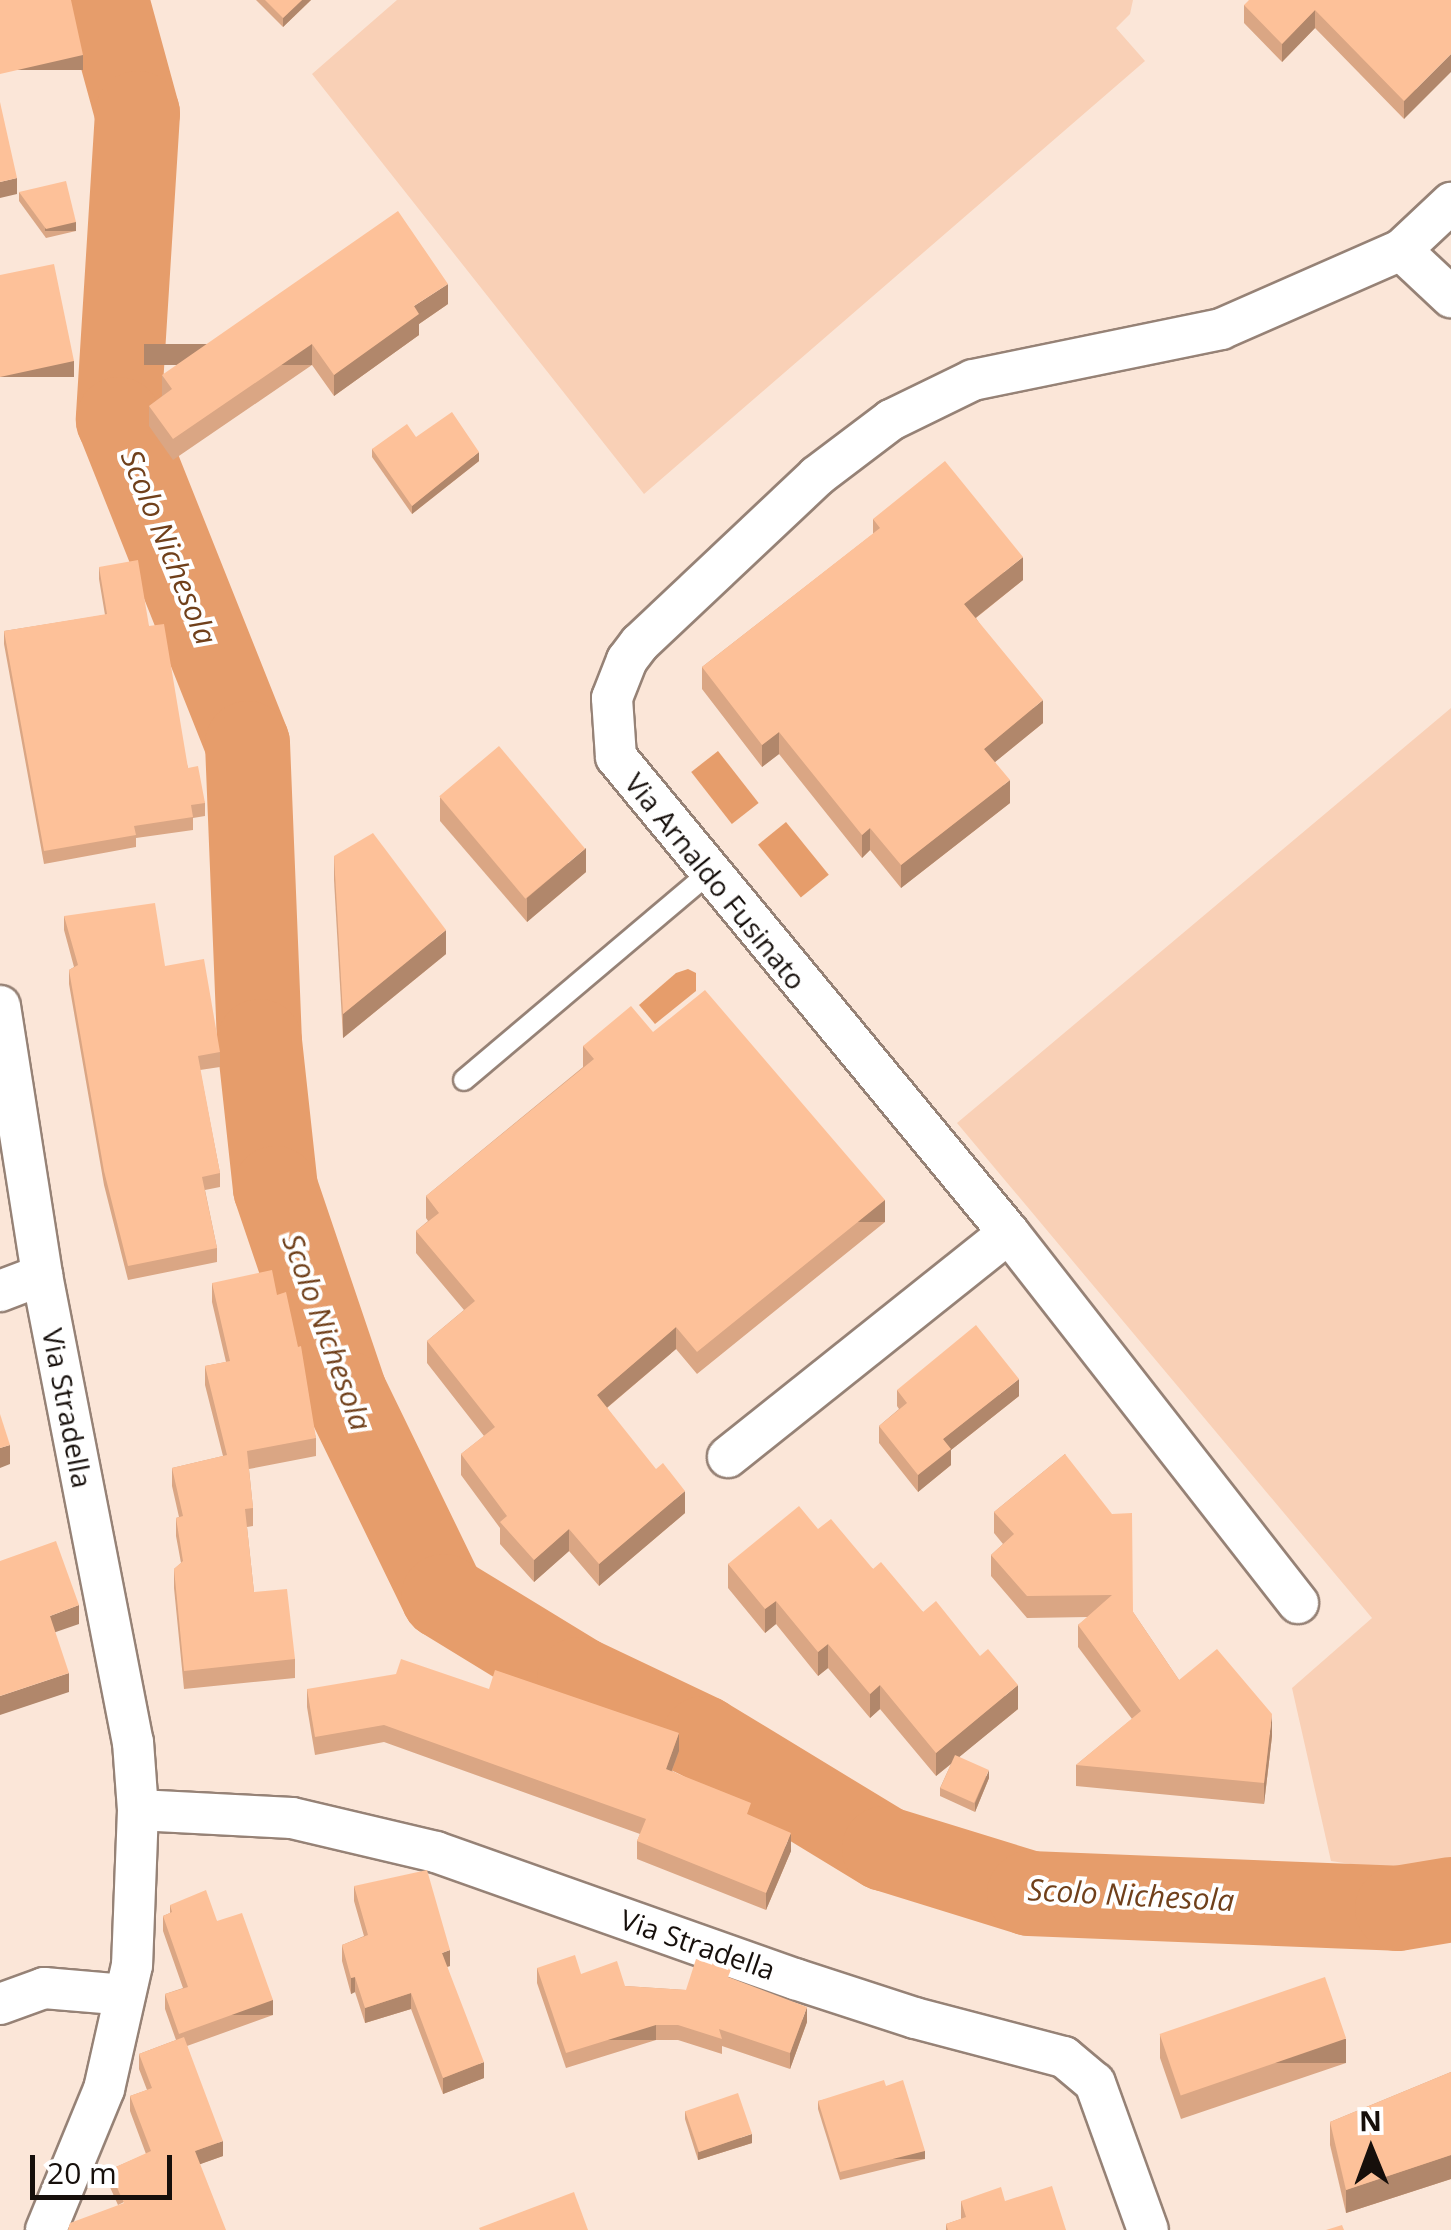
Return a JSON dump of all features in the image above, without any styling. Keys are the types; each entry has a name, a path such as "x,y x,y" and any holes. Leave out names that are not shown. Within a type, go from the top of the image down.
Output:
{"street":[{"name":"Via Arnaldo Fusinato","path":"1298,1604 1009,1233 708,874 616,757 611,738 612,698 627,660 640,643 816,476 891,420 972,380 1221,329 1400,250 1451,203"},
{"path":"1400,250 1451,297"},
{"name":"Via Stradella","path":"0,1006 42,1276 133,1742 138,1810 132,1965 126,1995 104,2089 46,2230"},
{"path":"728,1457 1009,1233"},
{"path":"0,1292 42,1276"},
{"name":"Via Stradella","path":"138,1810 292,1818 436,1852 915,2018 1064,2057 1095,2083 1148,2230"},
{"path":"0,2004 44,1988 126,1995"}],"lane":[{"path":"464,1080 708,874"}],"shaded area":[{"path":"397,0 1133,0 1130,14 1116,28 1145,61 644,494 312,74"},
{"path":"1451,708 1451,1865 1377,1868 1331,1861 1292,1688 1372,1618 957,1123"},
{"path":"718,751 759,803 732,824 691,772"},
{"path":"786,822 829,875 801,898 758,845"},
{"path":"688,969 696,973 696,991 655,1024 639,1005 676,973"}],"building":[{"path":"0,0 71,0 83,55 0,74"},
{"path":"265,0 302,0 283,18"},
{"path":"1249,0 1451,0 1451,54 1404,101 1315,10 1282,44 1244,5"},
{"path":"0,102 17,178 0,182"},
{"path":"66,181 76,222 46,229 19,192"},
{"path":"398,211 448,284 414,306 419,314 334,375 312,344 173,439 149,406 172,389 162,375"},
{"path":"54,264 74,361 0,377 0,275"},
{"path":"452,412 479,452 412,506 372,449 407,424 416,437"},
{"path":"945,461 1023,557 964,604 1043,700 984,749 1010,780 901,865 870,828 862,835 779,732 762,745 702,667 880,528 873,519"},
{"path":"138,560 149,626 164,624 188,768 198,766 205,803 191,805 193,817 134,826 136,835 44,851 4,631 107,614 99,567"},
{"path":"499,746 585,849 525,899 439,796"},
{"path":"373,833 446,930 343,1014 334,856"},
{"path":"155,903 165,966 204,959 220,1052 198,1056 220,1173 202,1177 217,1248 128,1266 104,1171 69,970 78,965 64,916"},
{"path":"705,990 885,1200 697,1352 676,1327 597,1395 656,1469 663,1463 685,1491 599,1564 569,1529 534,1560 500,1522 507,1516 461,1454 495,1427 427,1341 475,1301 416,1231 439,1213 426,1196 594,1059 583,1046 631,1006 653,1032"},
{"path":"272,1270 277,1295 286,1292 298,1347 301,1346 316,1438 247,1451 253,1508 245,1509 254,1592 287,1589 295,1659 184,1671 174,1569 183,1561 176,1518 183,1516 172,1468 227,1455 205,1366 230,1361 212,1283"},
{"path":"976,1325 1019,1379 943,1439 951,1449 918,1475 879,1426 907,1403 897,1390"},
{"path":"0,1414 10,1445 0,1448"},
{"path":"1065,1454 1112,1514 1132,1513 1133,1612 1179,1680 1217,1649 1272,1714 1264,1783 1076,1765 1141,1711 1078,1625 1112,1595 1027,1596 991,1555 1014,1534 994,1512"},
{"path":"799,1506 818,1529 831,1519 873,1569 881,1562 923,1612 936,1601 980,1656 988,1649 1018,1685 936,1753 880,1685 870,1694 828,1644 818,1652 776,1601 765,1609 728,1564"},
{"path":"56,1541 79,1605 50,1616 69,1673 0,1696 0,1561"},
{"path":"401,1659 489,1689 495,1670 679,1733 666,1769 751,1803 747,1814 791,1833 766,1893 637,1841 646,1819 384,1725 315,1737 307,1689 396,1674"},
{"path":"955,1755 989,1770 974,1803 940,1788"},
{"path":"427,1870 450,1950 442,1953 484,2062 443,2078 411,1993 365,2008 342,1945 368,1935 354,1886"},
{"path":"206,1890 217,1921 242,1913 273,2000 179,2034 165,1994 188,1987 163,1916 172,1912 170,1905"},
{"path":"575,1955 581,1974 617,1961 625,1986 686,1990 696,1959 732,1967 728,1977 807,2007 790,2053 719,2029 722,2039 678,2025 656,2025 566,2053 537,1968"},
{"path":"1325,1977 1346,2038 1181,2095 1160,2034"},
{"path":"184,2037 223,2141 195,2151 226,2230 68,2230 70,2223 124,2203 109,2170 151,2151 130,2096 152,2088 139,2054"},
{"path":"1451,2072 1451,2155 1346,2190 1330,2122"},
{"path":"884,2080 886,2086 903,2080 925,2151 840,2172 818,2101"},
{"path":"738,2093 752,2134 699,2152 685,2111"},
{"path":"1052,2186 1066,2230 948,2230 946,2224 966,2217 961,2201 1001,2187 1005,2201"},
{"path":"574,2192 588,2230 479,2228"}],"waterway":[{"name":"Scolo Nichesola","path":"106,0 137,113 118,419 247,743 259,1041 275,1188 344,1392 443,1596 579,1679 703,1738 884,1848 1029,1893 1397,1908 1451,1899"}]}
